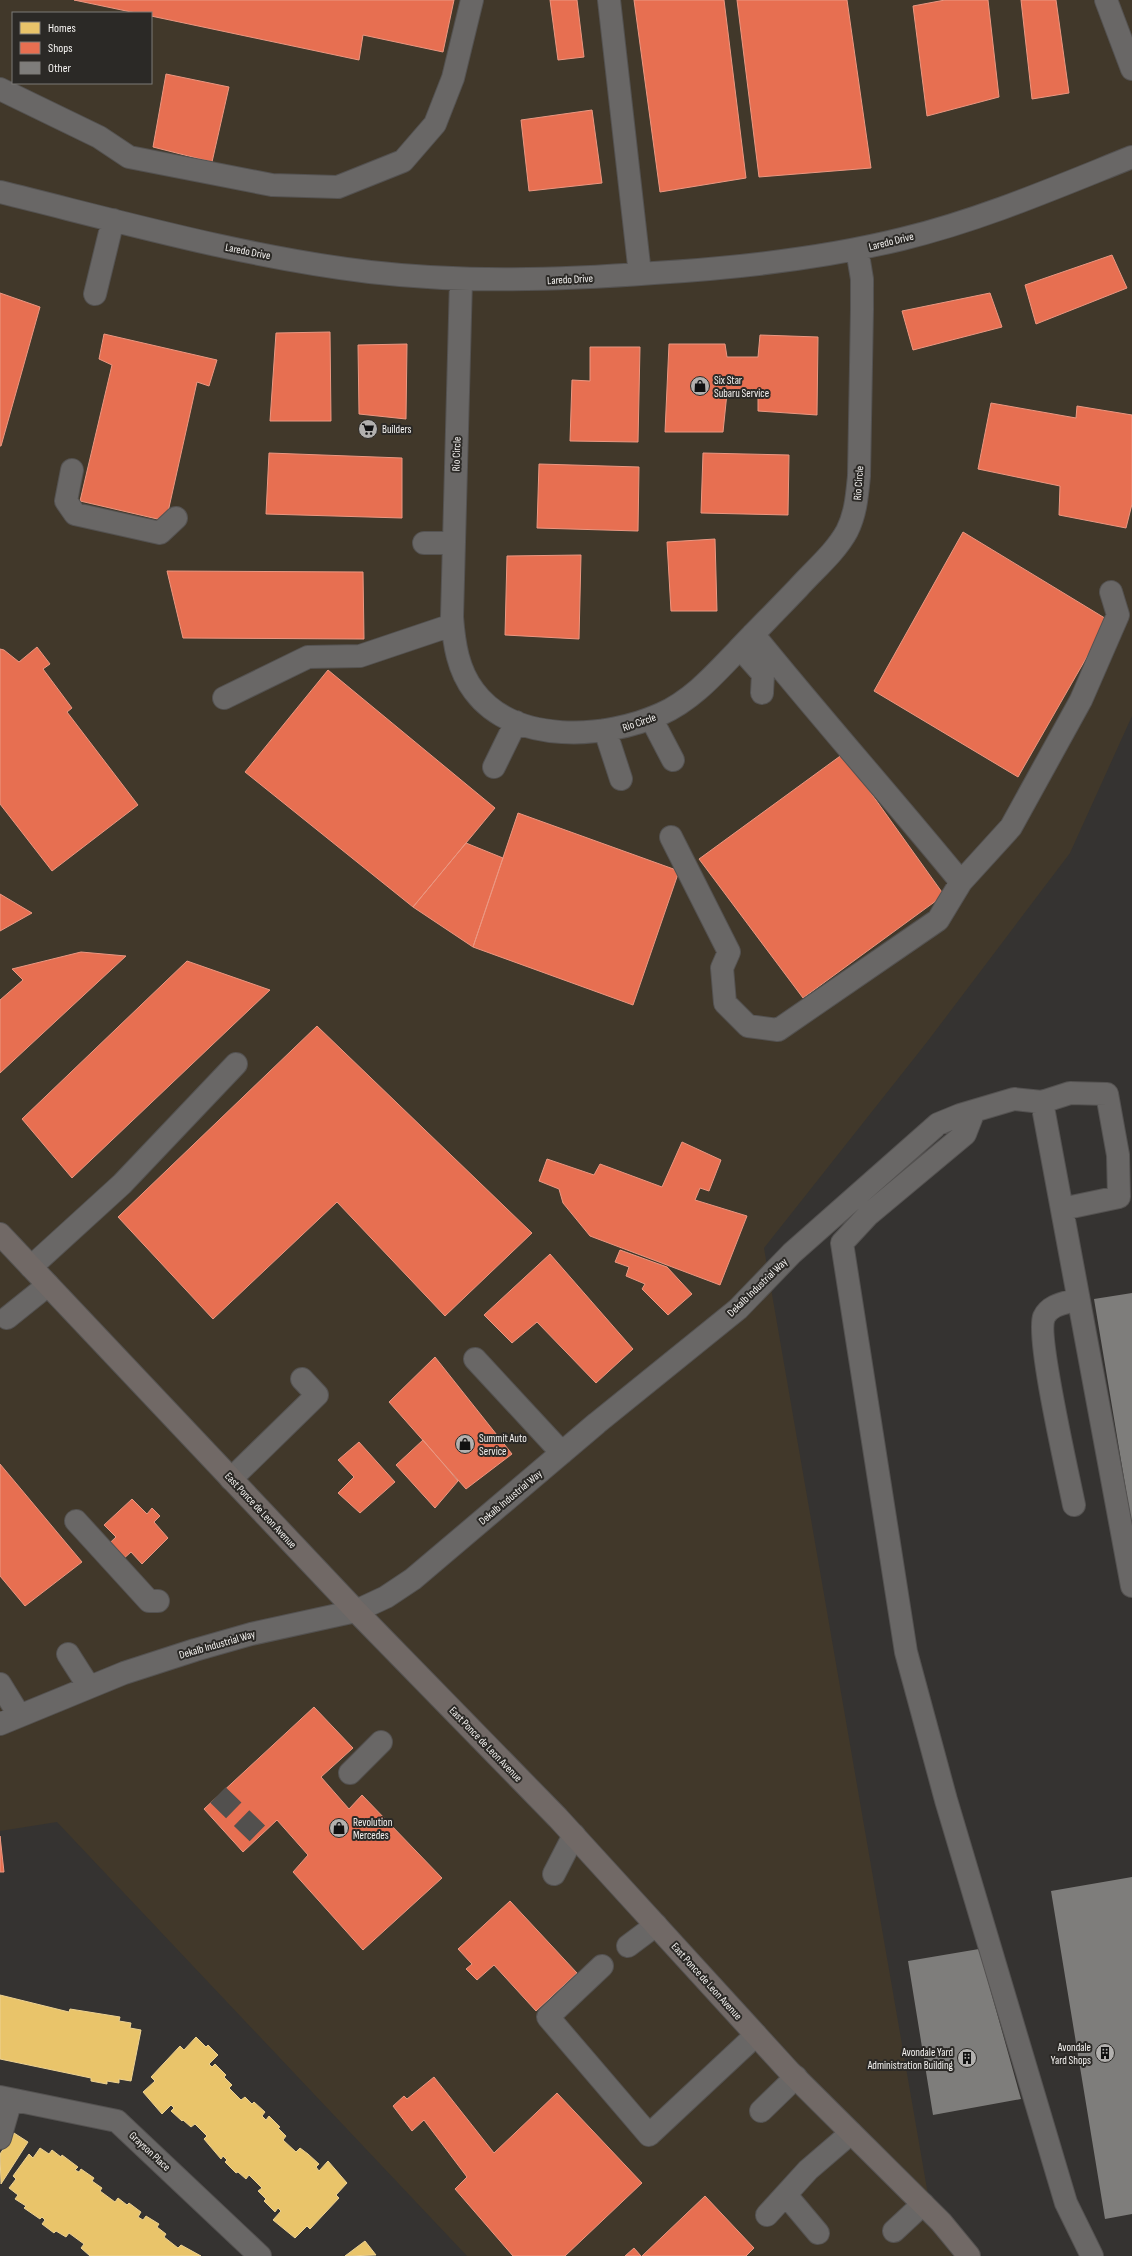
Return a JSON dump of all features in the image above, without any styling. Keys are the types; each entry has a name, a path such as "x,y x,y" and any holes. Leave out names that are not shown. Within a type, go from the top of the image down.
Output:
{"main road":[{"name":"East Ponce de Leon Avenue","path":"0,1234 356,1611 574,1835 796,2077 941,2222 969,2256"}],"street":[{"path":"0,89 99,137 129,157 272,185 338,187 403,161 435,124 454,78 472,0"},
{"path":"609,0 640,274"},
{"path":"1106,0 1132,69"},
{"name":"Laredo Drive","path":"0,192 217,245 306,263 370,272 461,280 570,280 796,259 857,250 953,225 1018,203 1132,157"},
{"path":"95,294 113,220"},
{"name":"Rio Circle","path":"461,280 452,626 458,659 463,673 473,691 485,705 502,717 516,722 538,729 563,733 622,729 651,718 678,705 698,690 747,641 831,552 846,532 857,503 864,467 862,279 857,250"},
{"path":"72,470 66,501 75,514 160,533 176,518"},
{"path":"424,543 453,543"},
{"path":"670,837 730,952 722,968 725,1003 748,1026 778,1030 938,920 961,882 1011,828 1081,700 1118,615 1111,592"},
{"path":"224,698 308,657 360,656 452,626"},
{"path":"747,641 763,674 762,693"},
{"path":"747,641 812,707 878,782 961,882"},
{"path":"651,718 672,760"},
{"path":"494,767 516,722"},
{"path":"605,730 621,779"},
{"path":"31,1267 122,1184 236,1064"},
{"path":"1062,1209 1119,1197 1118,1155 1107,1094 1070,1093 1042,1102 1014,1099 974,1111 965,1134 868,1215 842,1243 906,1652 946,1800 1066,2203 1092,2256"},
{"path":"1042,1102 1132,1586"},
{"name":"Dekalb Industrial Way","path":"9,1720 124,1673 251,1634 356,1611 386,1597 413,1579 562,1453 738,1309 792,1253 938,1124 974,1111"},
{"path":"7,1318 48,1284"},
{"path":"1074,1505 1050,1384 1042,1328 1044,1316 1054,1306 1078,1299"},
{"path":"475,1359 562,1453"},
{"path":"231,1479 317,1395 302,1379"},
{"path":"76,1521 149,1601 158,1601"},
{"path":"68,1654 89,1687"},
{"path":"0,1684 9,1720"},
{"path":"350,1773 381,1742"},
{"path":"554,1874 574,1835"},
{"path":"628,1946 656,1925"},
{"path":"602,1966 548,2017 649,2135 756,2035"},
{"path":"762,2111 796,2077"},
{"name":"Grayson Place","path":"0,2138 6,2099 116,2121 260,2256"},
{"path":"767,2215 808,2170 851,2133"},
{"path":"786,2195 818,2232"},
{"path":"894,2231 923,2204"}],"shaded area":[{"path":"0,0 1132,0 1132,716 1070,853 927,1042 764,1248 931,2212 964,2256 467,2256 57,1822 0,1831"}],"building: Homes":[{"path":"0,1995 69,2012 70,2009 120,2017 119,2021 131,2023 130,2028 141,2030 131,2081 119,2079 119,2083 107,2081 107,2084 91,2081 91,2078 0,2059"},
{"path":"196,2037 206,2047 208,2045 218,2055 209,2064 212,2067 215,2064 226,2075 224,2077 232,2085 229,2088 241,2100 245,2097 252,2104 254,2102 265,2112 262,2116 266,2120 269,2116 280,2127 278,2128 286,2136 283,2140 296,2152 300,2148 308,2154 319,2164 316,2167 319,2171 328,2161 347,2183 336,2195 339,2198 310,2229 307,2226 295,2238 273,2220 281,2211 278,2208 275,2212 264,2201 266,2199 258,2191 262,2188 249,2175 246,2179 238,2172 236,2173 225,2162 227,2160 223,2156 221,2159 204,2139 207,2136 195,2124 191,2127 183,2120 182,2121 171,2111 174,2108 171,2105 162,2114 143,2092 155,2081 151,2077 180,2046 184,2050"},
{"path":"14,2133 28,2142 1,2184 0,2154"},
{"path":"40,2148 49,2154 52,2150 61,2157 62,2155 78,2167 75,2170 79,2172 81,2169 94,2178 92,2181 102,2188 100,2191 115,2202 118,2198 127,2205 129,2203 141,2212 138,2217 143,2220 146,2216 159,2224 157,2227 166,2234 164,2237 178,2248 181,2245 201,2256 90,2256 81,2248 84,2244 69,2233 66,2237 56,2231 54,2233 42,2224 45,2220 42,2217 40,2219 24,2208 26,2206 15,2199 18,2195 9,2188 16,2179 13,2176 29,2154 33,2158"},
{"path":"365,2241 376,2255 345,2256"}],"building: Shops":[{"path":"74,0 454,0 443,52 363,35 359,60 152,16 152,12 131,12"},
{"path":"550,0 577,0 584,57 558,60"},
{"path":"634,0 724,0 746,178 660,192"},
{"path":"737,0 847,0 871,168 759,177"},
{"path":"945,0 988,0 999,97 927,116 913,6"},
{"path":"1021,0 1056,0 1069,93 1032,99"},
{"path":"166,74 229,87 212,162 153,147"},
{"path":"592,110 602,183 529,191 521,120"},
{"path":"1112,255 1127,288 1036,324 1025,285"},
{"path":"0,293 40,307 1,446 0,446"},
{"path":"990,293 1002,327 913,350 902,311"},
{"path":"330,332 331,421 270,421 276,333"},
{"path":"104,334 217,360 209,386 197,382 166,521 80,501 112,365 99,359"},
{"path":"760,335 818,337 817,415 758,411 758,392 727,393 723,432 665,432 669,344 725,344 727,357 758,357"},
{"path":"407,344 406,419 359,414 358,345"},
{"path":"590,347 640,347 638,442 570,441 572,380 590,381"},
{"path":"991,403 1076,418 1077,406 1132,415 1132,504 1126,528 1059,515 1060,486 978,469"},
{"path":"269,453 402,458 402,518 266,514"},
{"path":"703,453 789,455 788,515 701,513"},
{"path":"539,464 639,467 638,531 537,528"},
{"path":"963,532 1108,620 1018,777 874,691"},
{"path":"715,539 717,611 671,611 667,542"},
{"path":"581,555 579,639 505,635 507,556"},
{"path":"167,571 363,572 364,639 183,638"},
{"path":"37,647 50,664 43,669 72,708 67,712 138,805 52,871 0,804 0,649 4,650 19,662"},
{"path":"328,670 495,808 413,907 245,772"},
{"path":"843,754 944,895 803,998 699,859"},
{"path":"518,813 679,871 633,1005 473,947"},
{"path":"466,843 503,858 473,947 413,907"},
{"path":"0,894 32,913 0,931"},
{"path":"81,952 126,956 0,1073 0,1000 23,980 12,969"},
{"path":"187,961 270,990 72,1178 22,1119"},
{"path":"317,1026 532,1233 445,1316 337,1202 213,1319 118,1217"},
{"path":"682,1142 721,1160 709,1191 700,1188 695,1200 747,1216 720,1285 590,1236 563,1203 559,1189 539,1181 547,1159 594,1175 600,1164 662,1187"},
{"path":"620,1250 667,1267 692,1294 668,1315 642,1289 645,1284 626,1276 629,1267 615,1262"},
{"path":"550,1254 633,1349 596,1383 537,1322 512,1343 484,1315"},
{"path":"435,1357 512,1454 466,1489 389,1402"},
{"path":"423,1440 458,1481 435,1508 396,1465"},
{"path":"359,1442 395,1482 360,1513 338,1493 354,1477 338,1460"},
{"path":"0,1464 82,1562 25,1606 0,1576"},
{"path":"132,1499 147,1514 152,1508 160,1516 154,1522 168,1538 142,1564 131,1552 111,1570 97,1555 116,1537 104,1525"},
{"name":"Revolution Mercedes","path":"314,1707 353,1748 321,1777 349,1809 362,1795 442,1878 363,1950 293,1872 308,1855 277,1820 243,1852 204,1809"},
{"path":"0,1836 4,1872 0,1872"},
{"path":"510,1901 577,1973 536,2011 494,1965 477,1980 466,1969 472,1964 458,1949"},
{"path":"434,2077 494,2153 557,2093 642,2183 565,2256 513,2256 455,2189 467,2177 424,2120 412,2131 393,2106 404,2096 407,2099"},
{"path":"705,2196 754,2248 746,2256 642,2256"},
{"path":"634,2248 641,2256 625,2256"}],"building: Other":[{"path":"1132,1293 1132,1520 1131,1520 1094,1299"},
{"name":"Avondale Yard Shops","path":"1132,1877 1132,2214 1105,2219 1051,1891"},
{"name":"Avondale Yard Administration Building","path":"979,1949 1021,2099 933,2115 908,1961"}],"tunnel":[{"path":"218,1795 260,1836"}],"place":[{"name":"Six Star Subaru Service","path":"700,386"},
{"name":"Builders","path":"368,429"},
{"name":"Summit Auto Service","path":"465,1444"},
{"name":"Revolution Mercedes","path":"339,1828"},
{"name":"Avondale Yard Shops","path":"1105,2053"},
{"name":"Avondale Yard Administration Building","path":"967,2058"}]}
